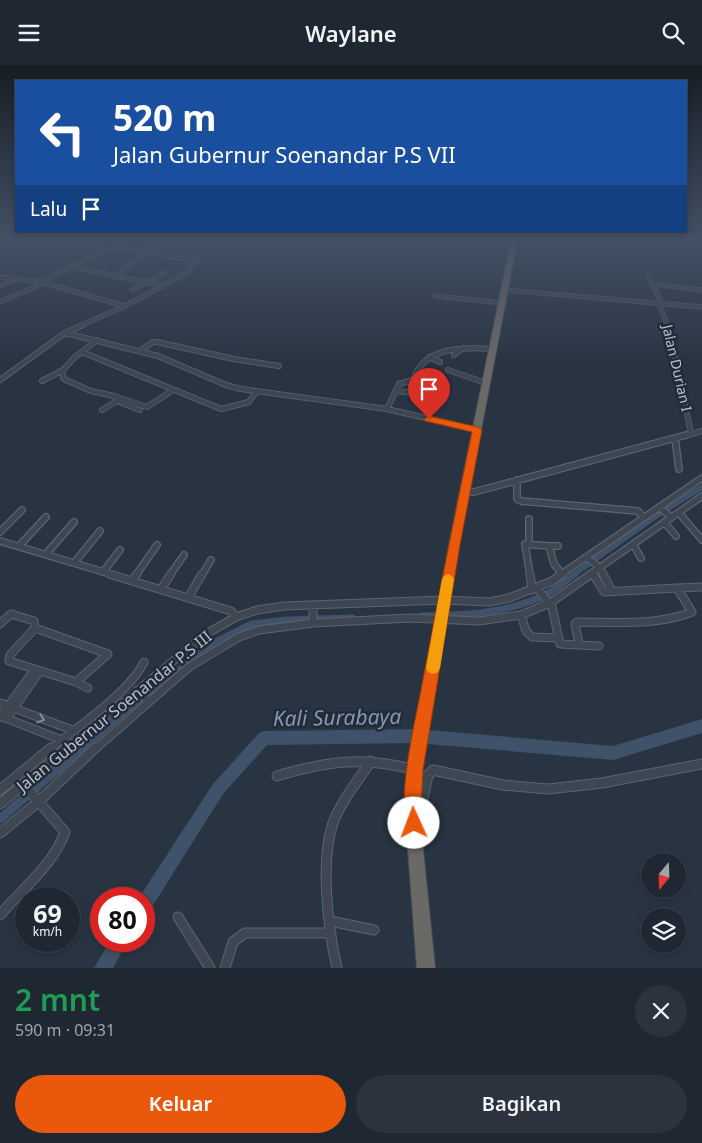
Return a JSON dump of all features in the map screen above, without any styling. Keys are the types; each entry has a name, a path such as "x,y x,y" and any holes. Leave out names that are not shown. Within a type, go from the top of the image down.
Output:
{"highway":[{"path":"426,968 412,809 415,768 444,602 507,279"}],"street":[{"path":"0,286 16,279"},
{"path":"17,279 42,283 125,306"},
{"path":"0,302 49,279"},
{"path":"131,279 164,286"},
{"path":"132,290 154,279"},
{"path":"0,380 65,333 125,306 176,279"},
{"name":"Jalan Durian I","path":"650,279 667,322 691,433"},
{"path":"653,284 702,290"},
{"path":"505,290 702,307"},
{"path":"435,295 503,303"},
{"path":"65,333 140,351 175,363 226,385 256,392 387,409 478,430"},
{"path":"42,381 61,373 82,352 97,341"},
{"path":"140,351 157,342 234,359 279,366"},
{"path":"410,382 418,367 429,357 463,348 493,349"},
{"path":"454,355 463,348"},
{"path":"82,352 224,409 249,401 256,392"},
{"path":"429,357 440,362"},
{"path":"448,370 486,383"},
{"path":"61,373 66,380 91,391 146,407 173,390"},
{"path":"387,409 400,383 410,382 440,392"},
{"path":"397,391 421,394 439,400"},
{"path":"102,410 116,399"},
{"path":"116,399 140,410"},
{"path":"465,491 474,492 702,431"},
{"path":"675,438 679,469"},
{"name":"Jalan Gubernur Soenandar P.S III","path":"0,804 25,786 83,734 206,634 236,617 257,610 444,602 489,602 536,591 702,479"},
{"path":"517,481 517,499 521,501 638,511 644,517"},
{"path":"0,833 148,701 189,667 239,637 259,630 313,621 410,618 479,621 521,615 549,602 670,516 679,513 702,496"},
{"path":"660,508 670,516"},
{"path":"0,532 22,510"},
{"path":"679,513 702,540"},
{"path":"19,546 46,517"},
{"path":"528,519 529,544"},
{"path":"46,555 74,522"},
{"path":"664,522 676,536"},
{"path":"74,563 100,531"},
{"path":"0,541 231,611 236,617"},
{"path":"633,543 641,558"},
{"path":"558,546 529,544 524,546 536,591 549,602 558,627 559,642 562,645 598,646"},
{"path":"132,581 157,545"},
{"path":"549,546 554,564 562,574"},
{"path":"103,572 120,550"},
{"path":"161,589 184,555"},
{"path":"587,557 598,567 612,591"},
{"path":"188,598 211,560"},
{"path":"592,573 602,592 702,587"},
{"path":"579,644 577,622 632,622 690,614 692,612 677,588"},
{"path":"313,607 313,621"},
{"path":"0,624 11,614 34,621 35,627"},
{"path":"521,615 528,636 538,639 558,638"},
{"path":"35,627 8,658 9,661 76,682 88,688"},
{"path":"35,627 108,654 76,682"},
{"path":"0,790 74,731 134,679 144,662"},
{"path":"37,671 7,706 2,718 72,744"},
{"path":"138,691 148,701"},
{"path":"7,706 83,734"},
{"path":"337,968 330,933 327,858 330,836 340,811 371,761"},
{"path":"277,776 314,765 371,761 415,768"},
{"path":"412,809 422,804 428,775 433,770 503,785 548,789 602,783 702,764"},
{"path":"0,915 53,854 64,837 65,832 36,801 25,786"},
{"path":"178,917 210,968"},
{"path":"330,921 374,930"},
{"path":"225,968 237,935 245,933 330,933"}],"waterway":[{"path":"573,575 659,514 702,487"},
{"path":"421,616 468,614 513,607 547,594 575,574"},
{"path":"81,750 127,710 216,642 252,624 288,620 352,618"},
{"name":"Kali Surabaya","path":"155,887 218,789 264,738 416,736 613,753 702,726"},
{"path":"0,819 82,748"},
{"name":"Kali Surabaya","path":"103,968 113,952"}],"slow traffic":[{"path":"433,668 448,579"}],"route":[{"path":"414,823 412,809 413,781 454,545 478,430 429,419"}]}
